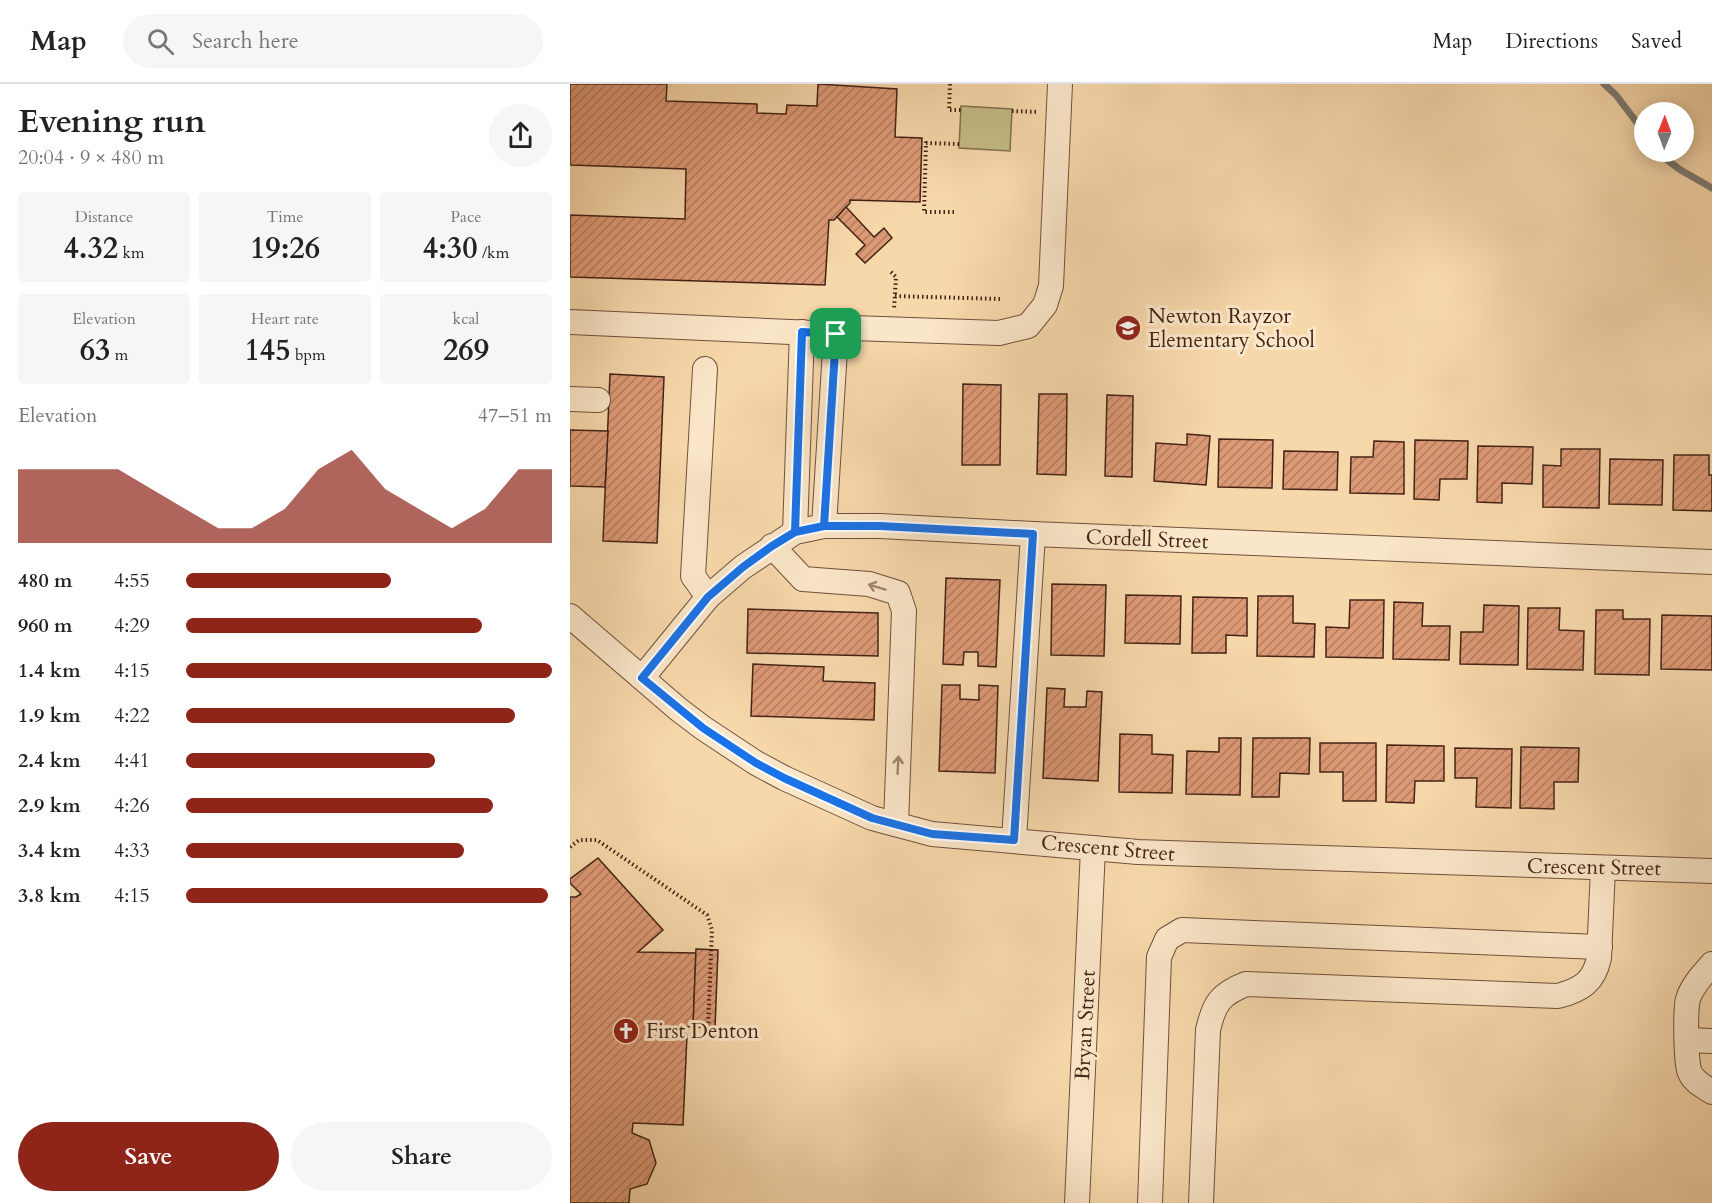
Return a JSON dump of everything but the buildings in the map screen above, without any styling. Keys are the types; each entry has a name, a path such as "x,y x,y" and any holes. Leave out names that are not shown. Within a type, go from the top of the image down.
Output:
{"street":[{"path":"570,322 836,334 852,328 999,333 1028,326 1045,305 1051,286 1060,84"},
{"path":"795,532 802,332"},
{"path":"824,526 836,334"},
{"path":"705,369 693,576 708,597"},
{"path":"570,399 598,400"},
{"name":"Cordell Street","path":"642,678 708,597 743,567 795,532 824,526 880,526 1712,562"},
{"path":"1014,840 1033,534"},
{"path":"772,546 803,579 869,584 898,593 904,611 896,824"},
{"name":"Crescent Street","path":"570,616 703,728 756,763 872,818 932,834 1138,852 1712,871"},
{"name":"Bryan Street","path":"1077,1203 1093,848"},
{"path":"1201,1203 1208,1030 1212,1011 1219,999 1231,990 1246,984 1558,996 1576,991 1596,971 1600,947 1603,868"},
{"path":"1150,1203 1159,957 1167,939 1182,930 1600,947"},
{"path":"1712,964 1695,986 1688,1000 1687,1040 1689,1071 1698,1084 1712,1092"},
{"path":"1687,1040 1712,1041"}],"path":[{"path":"950,84 949,110 961,110"},
{"path":"954,212 924,212 926,142 959,144"},
{"path":"891,272 896,277 895,298 1000,299"},
{"path":"570,847 579,840 597,840 706,915 712,930 708,1028"}],"shaded area":[{"path":"961,106 1012,109 1010,151 959,148"}],"waterway":[{"path":"1604,84 1616,95 1634,119"},
{"path":"1670,162 1712,188"}],"place":[{"name":"Newton Rayzor Elementary School","path":"1128,328"},
{"name":"First Denton","path":"626,1031"}],"route":[{"path":"836,334 802,332 795,532 824,526 880,526 1033,534 1014,840 932,834 872,818 756,763 703,728 642,678 708,597 743,567 795,532 824,526 836,334"}]}
